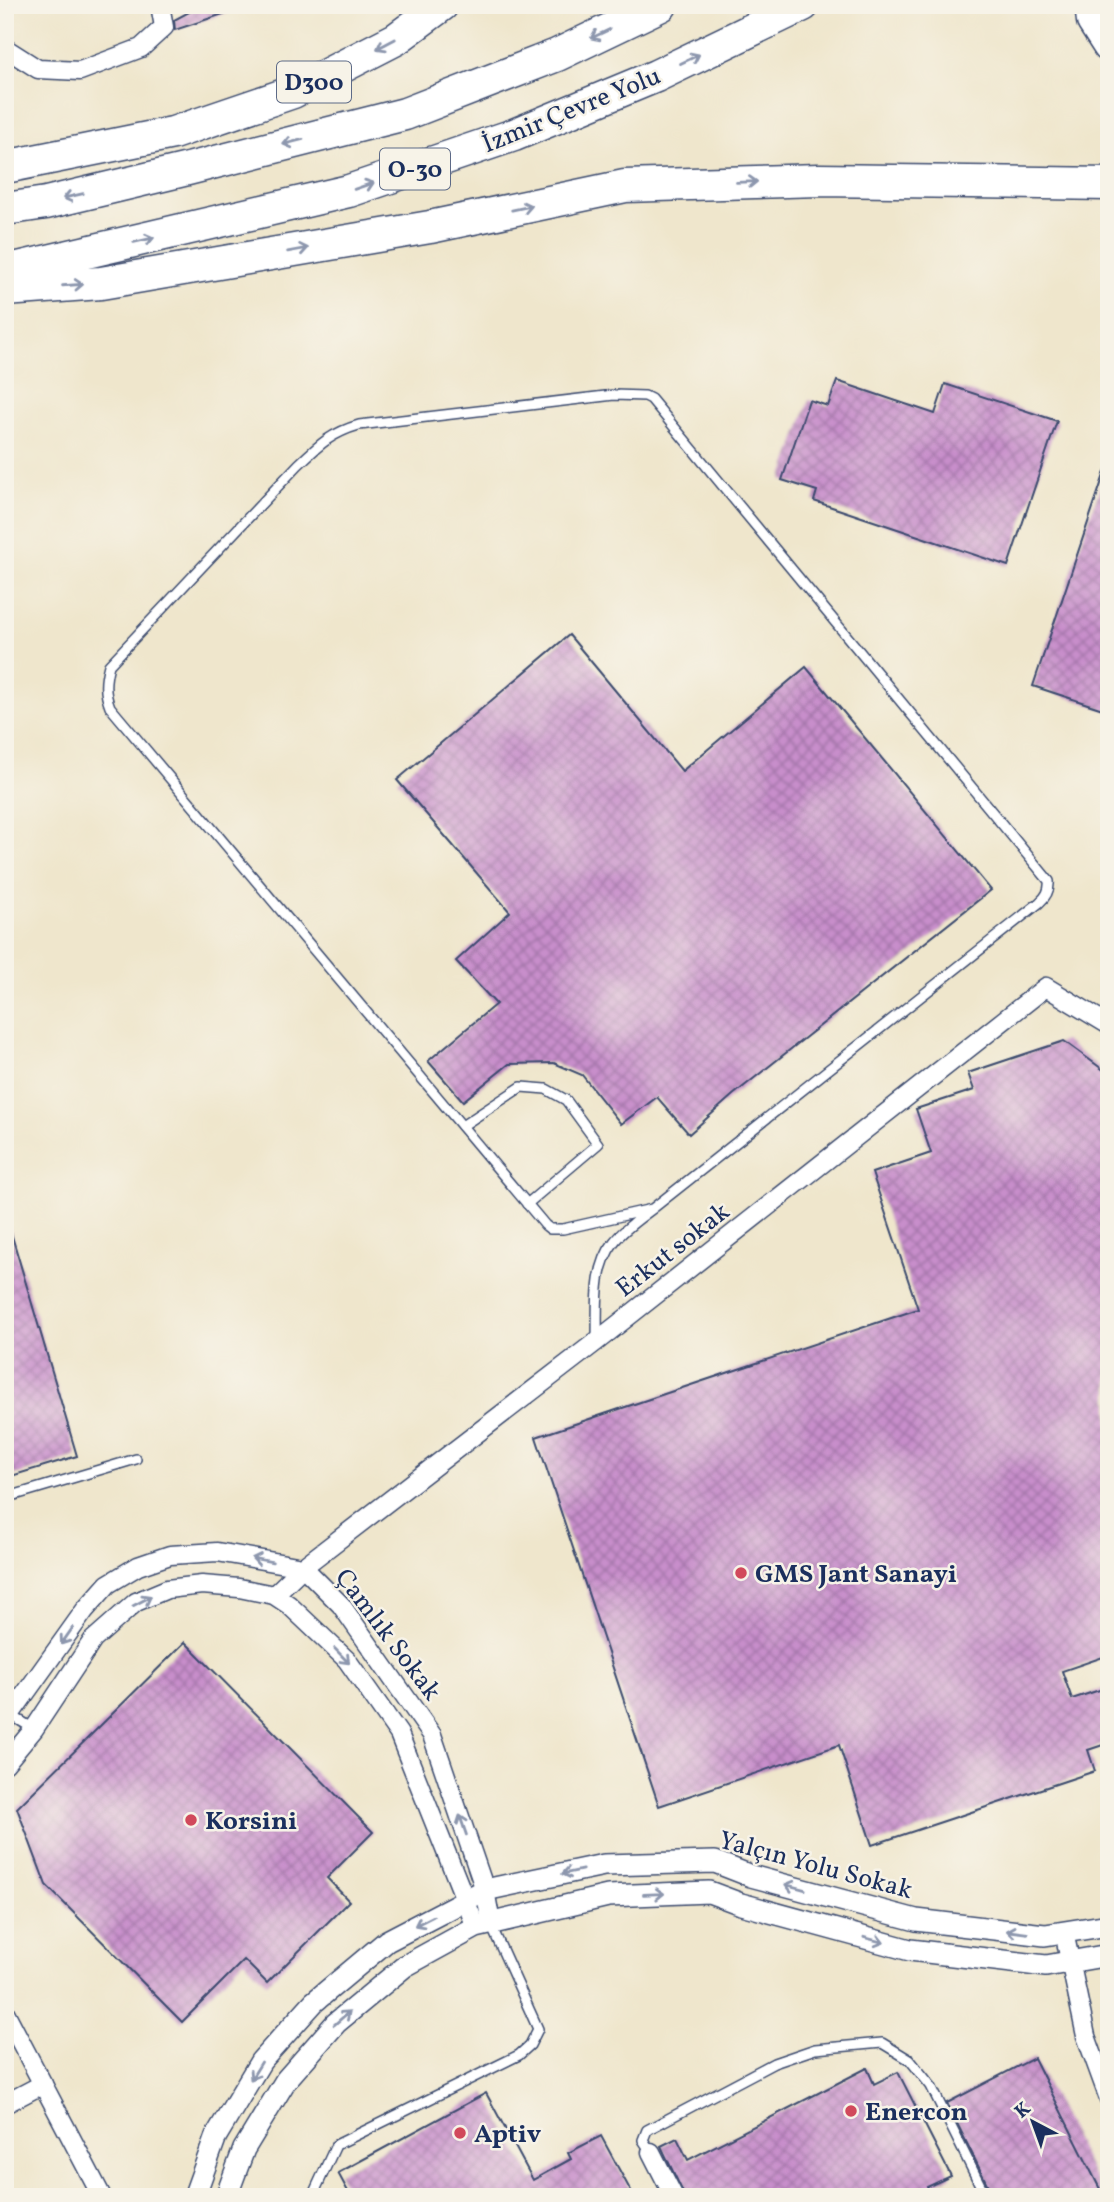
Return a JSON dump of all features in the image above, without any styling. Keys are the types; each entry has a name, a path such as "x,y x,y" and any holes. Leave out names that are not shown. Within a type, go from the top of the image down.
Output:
{"highway":[{"name":"D300","path":"5,167 173,133 293,92 396,39 442,5"},
{"name":"O-30","path":"5,209 46,203 405,114 557,55 662,5"},
{"name":"İzmir Çevre Yolu","path":"5,271 349,191 514,135 656,76 803,5"},
{"path":"1091,5 1093,21 1109,46"},
{"path":"5,290 115,281 430,227 625,186 819,180 1109,184"}],"street":[{"path":"5,48 38,69 80,71 141,48 164,27 160,5"},
{"name":"Erkut sokak","path":"274,1595 303,1567 597,1341 1046,987 1109,1025"},
{"name":"Çamlık Sokak","path":"7,1716 85,1610 108,1584 138,1566 170,1555 217,1552 303,1567 341,1605 432,1735 484,1925"},
{"name":"Çamlık Sokak","path":"5,1764 34,1730 93,1640 136,1602 167,1589 202,1585 239,1588 274,1595 289,1605 347,1660 399,1734 476,1895"},
{"name":"Yalçın Yolu Sokak","path":"194,2197 216,2136 261,2062 314,2002 387,1941 476,1895 604,1866 715,1862 751,1876 916,1920 1045,1935 1109,1924"},
{"name":"Yalçın Yolu Sokak","path":"226,2197 244,2149 286,2080 335,2024 405,1966 484,1925 608,1896 709,1892 741,1905 910,1950 1046,1966 1109,1955"},
{"path":"1064,1932 1086,2036 1109,2099"},
{"path":"5,2012 102,2197"},
{"path":"5,2104 43,2084"},
{"path":"651,2152 674,2197"}],"lane":[{"path":"597,1341 598,1276 613,1242 1039,903 1045,898 1050,887 1049,881 659,408 645,396 614,396 359,425 340,430 298,465 109,665 105,688 110,707 545,1225 556,1230 652,1209"},
{"path":"462,1126 521,1087 546,1089 566,1100 598,1144 527,1204"},
{"path":"5,1497 136,1459"},
{"path":"7,1716 34,1730"},
{"path":"312,2197 336,2145 519,2055 530,2045 537,2029 484,1925"},
{"path":"651,2152 643,2140 647,2130 774,2063 816,2049 882,2043 911,2060 931,2085 986,2197"}],"building":[{"path":"202,5 240,5 241,8 175,30 174,20"},
{"path":"837,381 935,414 945,384 1057,421 1008,566 814,501 817,491 782,480 809,400 828,406"},
{"path":"1106,469 1109,469 1109,711 1033,686"},
{"path":"569,635 682,771 806,667 991,890 733,1095 689,1134 657,1097 621,1124 582,1075 554,1063 509,1064 463,1101 428,1061 496,1004 456,961 510,912 397,780"},
{"path":"1064,1041 1109,1074 1109,1655 1062,1671 1072,1699 1109,1687 1109,1743 1088,1750 1095,1771 872,1845 839,1745 659,1806 536,1437 918,1309 872,1173 931,1153 916,1109 974,1090 968,1073"},
{"path":"9,1226 77,1456 5,1478 5,1227"},
{"name":"Korsini","path":"185,1642 373,1832 327,1878 349,1901 267,1983 244,1960 182,2022 46,1885 17,1808"},
{"path":"1034,2058 1104,2197 993,2196 947,2103"},
{"name":"Enercon","path":"867,2068 874,2084 898,2072 951,2176 927,2187 932,2197 685,2197 661,2146 677,2138 688,2160"},
{"name":"Aptiv","path":"486,2093 533,2180 571,2159 568,2153 601,2136 634,2197 351,2197 338,2173"}],"place":[{"name":"GMS Jant Sanayi","path":"741,1573"},
{"name":"Korsini","path":"191,1820"},
{"name":"Enercon","path":"851,2111"},
{"name":"Aptiv","path":"460,2133"}]}
